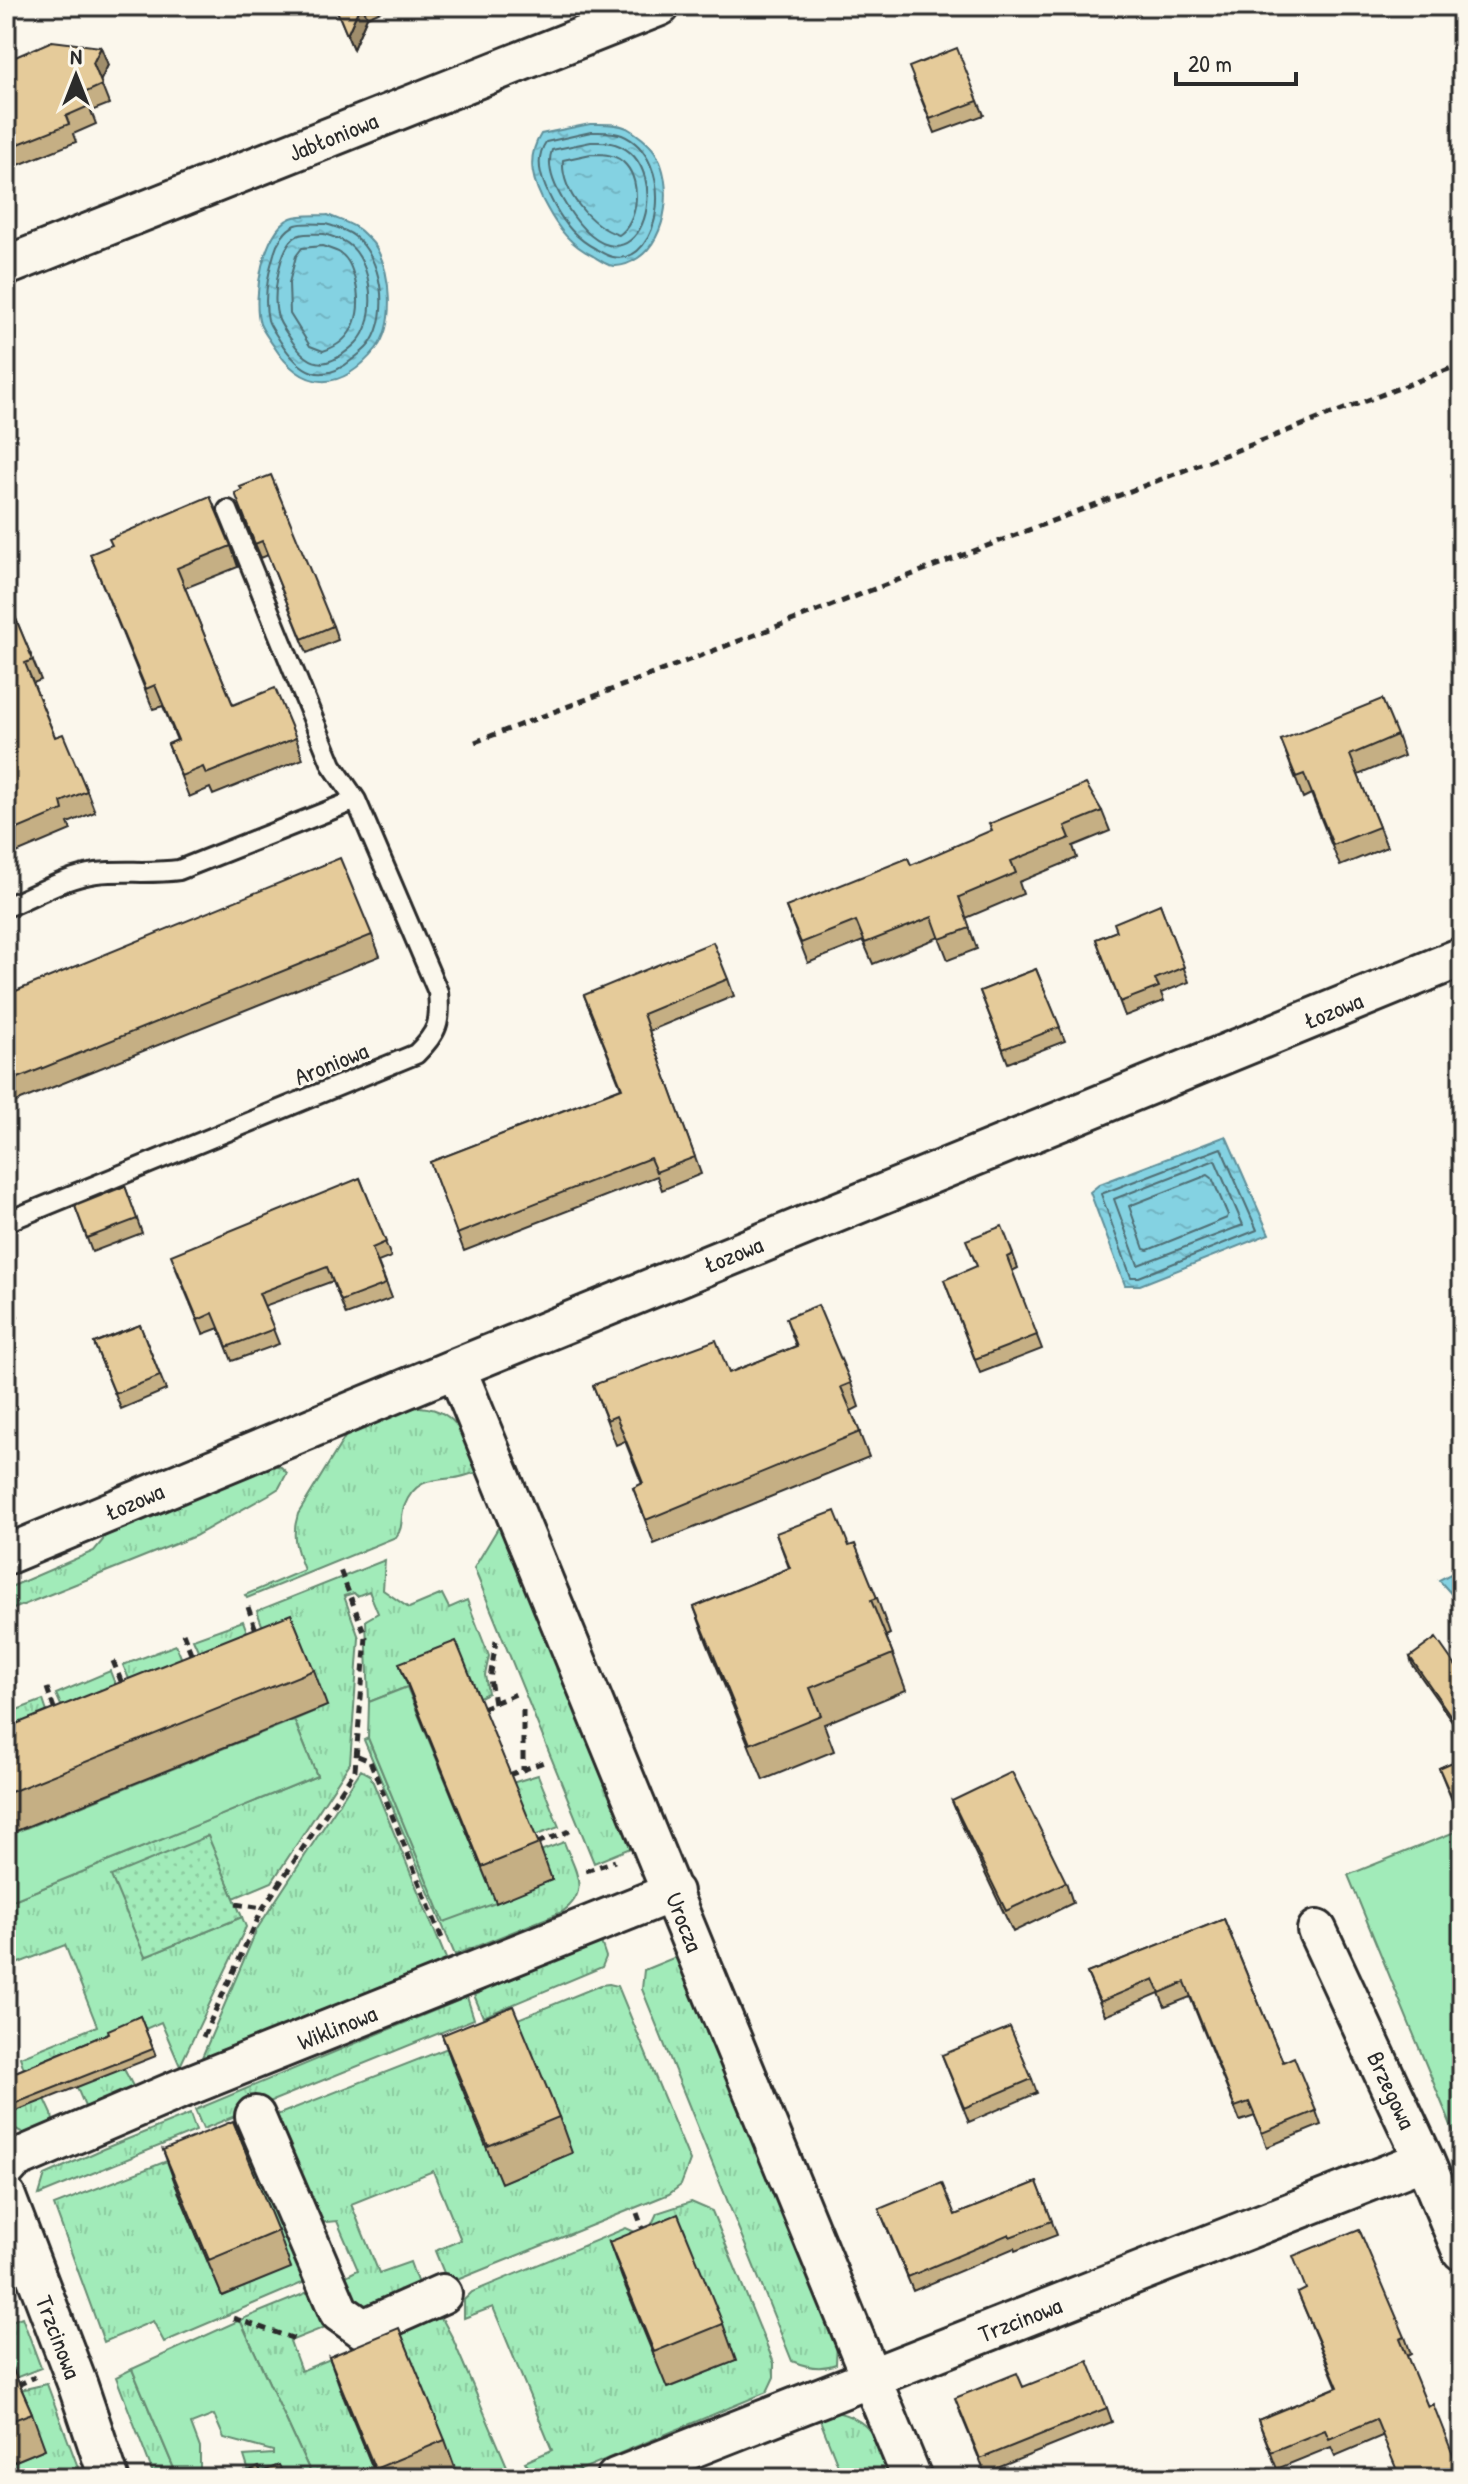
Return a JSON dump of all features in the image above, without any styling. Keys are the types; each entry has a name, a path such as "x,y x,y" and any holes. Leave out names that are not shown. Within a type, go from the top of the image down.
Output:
{"street":[{"name":"Jabłoniowa","path":"6,266 660,6"},
{"name":"Łozowa","path":"6,1555 1462,957"},
{"name":"Urocza","path":"456,1368 912,2478"},
{"name":"Wiklinowa","path":"9,2157 673,1892"},
{"name":"Brzegowa","path":"1317,1930 1424,2160 1462,2251"},
{"path":"255,2116 339,2312 363,2329 442,2294"},
{"name":"Trzcinowa","path":"616,2478 1424,2160"},
{"name":"Trzcinowa","path":"8,2209 77,2383 109,2478"}],"lane":[{"name":"Aroniowa","path":"6,1222 416,1054 432,1038 441,1018 438,992 356,800 332,765 228,510"},
{"path":"6,907 78,877 98,873 179,870 356,800"}],"path":[{"path":"475,742 1462,364"},
{"path":"180,2089 263,1908 355,1770 366,1637 340,1570"},
{"path":"248,1607 258,1636"},
{"path":"183,1633 194,1661"},
{"path":"494,1703 490,1679 496,1641"},
{"path":"113,1661 124,1690"},
{"path":"47,1688 57,1717"},
{"path":"482,1708 516,1694"},
{"path":"523,1710 523,1770"},
{"path":"358,1756 370,1761 459,1979"},
{"path":"509,1775 544,1762"},
{"path":"537,1843 570,1831"},
{"path":"236,1904 263,1908"},
{"path":"637,2213 646,2239"},
{"path":"233,2318 295,2339"}],"green space":[{"path":"416,1407 430,1408 451,1419 465,1437 480,1472 418,1486 404,1507 396,1537 247,1598 245,1595 304,1570 295,1542 298,1514 348,1432"},
{"path":"270,1464 281,1467 287,1473 279,1488 195,1536 6,1612 6,1589 94,1551 105,1532"},
{"path":"501,1523 633,1847 594,1863 474,1568"},
{"path":"385,1560 383,1590 409,1608 442,1594 449,1608 467,1600 489,1656 485,1675 488,1693 477,1698 413,1700 407,1687 369,1702 366,1620 378,1613 369,1591 357,1596 354,1593 344,1596 359,1638 350,1763 272,1882 234,1898 207,1836 145,1957 242,1917 246,1927 180,2066 161,2022 145,2029 124,2069 134,2088 86,2109 65,2060 33,2073 53,2122 25,2134 14,2128 6,2107 6,2095 29,2084 20,2057 97,2026 65,1945 6,1968 6,1903 317,1776 294,1720 327,1706 275,1661 257,1611"},
{"path":"243,1621 260,1667 214,1686 193,1639"},
{"path":"176,1645 196,1694 144,1714 123,1665"},
{"path":"110,1671 129,1720 77,1741 56,1694"},
{"path":"407,1687 496,1903 444,1922 368,1738 369,1702"},
{"path":"43,1700 59,1748 6,1763 6,1714"},
{"path":"294,1720 317,1776 6,1903 6,1836"},
{"path":"368,1738 444,1921 552,1880 540,1851 564,1842 578,1879 576,1896 571,1904 562,1912 455,1955 364,1740"},
{"path":"361,1770 370,1775 447,1961 200,2062 257,1929"},
{"path":"538,1775 559,1827 534,1836 512,1783"},
{"path":"1462,1829 1462,2152 1348,1875"},
{"path":"208,1836 242,1917 145,1957 111,1876"},
{"path":"599,1936 606,1957 602,1967 483,2017 474,1995 571,1954"},
{"path":"678,1956 837,2340 836,2364 814,2367 792,2361 642,1989 644,1970"},
{"path":"609,1984 618,1986 690,2161 681,2185 669,2194 452,2282 444,2273 435,2251 461,2240 433,2171 351,2204 379,2273 410,2262 422,2295 355,2311 338,2280 358,2270 337,2221 316,2223 269,2118 473,2038 502,2182 572,2153 491,2030"},
{"path":"467,1997 474,2019 203,2129 195,2110"},
{"path":"190,2114 196,2131 39,2195 45,2175"},
{"path":"246,2128 314,2278 164,2342 153,2321 104,2342 54,2205 190,2152 200,2176 176,2186 222,2296 291,2267 208,2143"},
{"path":"691,2202 712,2211 774,2363 774,2377 767,2392 561,2478 536,2474 525,2462 552,2450 493,2307 464,2318 464,2300 472,2292 626,2228 635,2232 668,2388 735,2361 651,2226 657,2213"},
{"path":"318,2288 338,2322 290,2341 301,2371 355,2349 342,2394 377,2478 313,2478 240,2320"},
{"path":"423,2313 443,2320 512,2478 454,2478 458,2476 378,2331"},
{"path":"22,2317 41,2368 7,2381 6,2323"},
{"path":"240,2320 313,2478 251,2478 244,2456 273,2454 273,2451 224,2438 214,2415 191,2424 200,2448 200,2478 178,2478 132,2369"},
{"path":"132,2369 178,2478 155,2478 116,2377"},
{"path":"47,2384 82,2478 6,2478 6,2465 45,2449 20,2390"},
{"path":"826,2410 854,2418 863,2424 876,2441 891,2478 843,2478 818,2415"},
{"path":"700,2462 706,2478 662,2478"}],"water":[{"path":"590,124 618,125 638,135 655,152 665,178 665,209 656,237 638,258 624,265 607,264 572,242 552,216 535,181 533,153 541,134"},
{"path":"328,215 357,228 376,247 385,272 389,300 386,327 376,349 349,374 322,381 309,379 297,372 268,338 260,324 258,298 267,250 281,225 295,217"},
{"path":"1226,1136 1269,1234 1140,1285 1125,1285 1090,1192 1100,1184"},
{"path":"1462,1568 1462,1606 1439,1580"}],"building":[{"path":"335,6 360,6 347,35"},
{"path":"52,41 101,47 93,63 102,85 84,93 89,106 66,116 69,124 6,149 6,61"},
{"path":"957,48 978,101 930,119 909,67"},
{"path":"271,475 333,626 302,639 262,541 255,544 235,493 242,490 240,487"},
{"path":"210,496 231,546 177,568 233,705 275,688 296,738 206,774 203,767 181,776 168,744 178,740 155,685 146,689 90,554 112,545 109,539"},
{"path":"6,595 33,660 25,663 55,737 63,734 87,791 61,802 63,810 6,834"},
{"path":"1382,699 1397,735 1350,755 1379,827 1333,845 1304,774 1296,777 1281,740"},
{"path":"1086,784 1102,811 1065,826 1070,838 1011,861 1016,873 959,897 970,928 940,939 932,917 865,943 856,921 801,943 786,907 908,858 911,865 992,830 989,824"},
{"path":"340,858 372,935 6,1083 6,995"},
{"path":"1160,904 1184,967 1155,979 1159,987 1120,1002 1096,939 1117,931 1114,923"},
{"path":"713,942 728,979 643,1014 695,1157 656,1172 650,1158 457,1234 430,1162 622,1088 584,995"},
{"path":"1036,969 1060,1027 1003,1049 980,991"},
{"path":"360,1178 386,1242 372,1248 386,1284 341,1301 327,1267 259,1293 274,1329 227,1347 213,1313 198,1320 171,1255"},
{"path":"125,1186 137,1219 87,1238 75,1206"},
{"path":"1002,1226 1013,1254 1007,1257 1037,1335 975,1359 944,1280 977,1266 966,1240"},
{"path":"6,1287 12,1303 6,1306"},
{"path":"818,1305 851,1383 841,1387 860,1432 646,1520 633,1488 643,1483 616,1416 607,1420 593,1385 716,1340 729,1373 797,1346 786,1318"},
{"path":"140,1325 160,1376 115,1394 94,1343"},
{"path":"835,1511 849,1546 855,1544 877,1598 871,1600 893,1654 810,1688 821,1715 750,1744 694,1607 790,1568 776,1533"},
{"path":"291,1614 314,1670 6,1794 6,1728"},
{"path":"1436,1638 1462,1675 1462,1732 1410,1657"},
{"path":"456,1641 539,1844 482,1867 399,1663"},
{"path":"1462,1758 1462,1805 1456,1807 1439,1768"},
{"path":"1012,1772 1066,1882 1006,1911 952,1801"},
{"path":"1224,1919 1283,2062 1294,2057 1316,2111 1262,2133 1249,2102 1235,2107 1185,1982 1160,1993 1154,1979 1100,2002 1087,1973"},
{"path":"513,2006 559,2117 488,2146 442,2035"},
{"path":"140,2016 153,2049 6,2107 6,2076 109,2033 108,2030"},
{"path":"1010,2027 1032,2079 964,2108 942,2055"},
{"path":"233,2121 278,2231 209,2260 163,2150"},
{"path":"1037,2182 1052,2221 1010,2237 1009,2234 908,2277 879,2209 942,2183 955,2215"},
{"path":"678,2214 723,2324 654,2352 609,2242"},
{"path":"1359,2229 1405,2337 1400,2339 1428,2407 1433,2404 1462,2478 1400,2478 1376,2419 1329,2439 1325,2430 1271,2452 1258,2420 1338,2387 1298,2293 1306,2289 1293,2256"},
{"path":"399,2328 445,2440 375,2469 329,2357"},
{"path":"6,2354 32,2413 6,2423"},
{"path":"1088,2361 1107,2408 980,2459 955,2398 1017,2373 1023,2387"},
{"path":"279,2465 285,2478 231,2478 259,2467 261,2472"}]}
